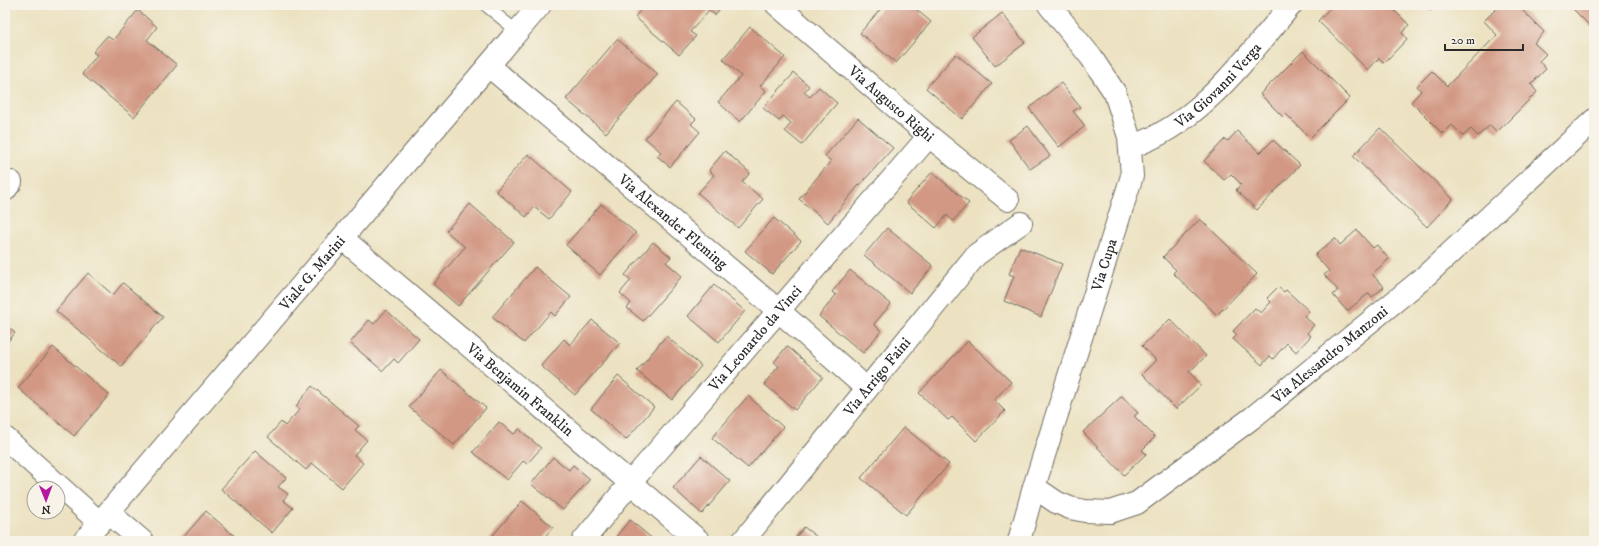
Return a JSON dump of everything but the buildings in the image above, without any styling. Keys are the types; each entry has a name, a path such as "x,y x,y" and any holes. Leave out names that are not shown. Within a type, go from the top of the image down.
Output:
{"street":[{"name":"Viale G. Marini","path":"84,541 540,5"},
{"name":"Via Augusto Righi","path":"777,5 929,136 1008,200"},
{"name":"Via Cupa","path":"1019,541 1034,487 1132,176 1130,147 1126,124 1115,93 1091,57 1049,5"},
{"name":"Via Giovanni Verga","path":"1130,147 1150,141 1193,113 1220,87 1291,5"},
{"name":"Via Alexander Fleming","path":"489,66 779,311 856,379"},
{"name":"Via Alessandro Manzoni","path":"1034,487 1056,502 1070,508 1085,511 1110,512 1137,503 1252,418 1421,280 1594,120"},
{"name":"Via Leonardo da Vinci","path":"583,541 631,482 929,136"},
{"name":"Via Arrigo Faini","path":"743,541 976,255 1021,223"},
{"name":"Via Benjamin Franklin","path":"342,238 699,541"},
{"path":"5,438 104,518 142,541"}],"lane":[{"path":"485,5 518,32"}]}
